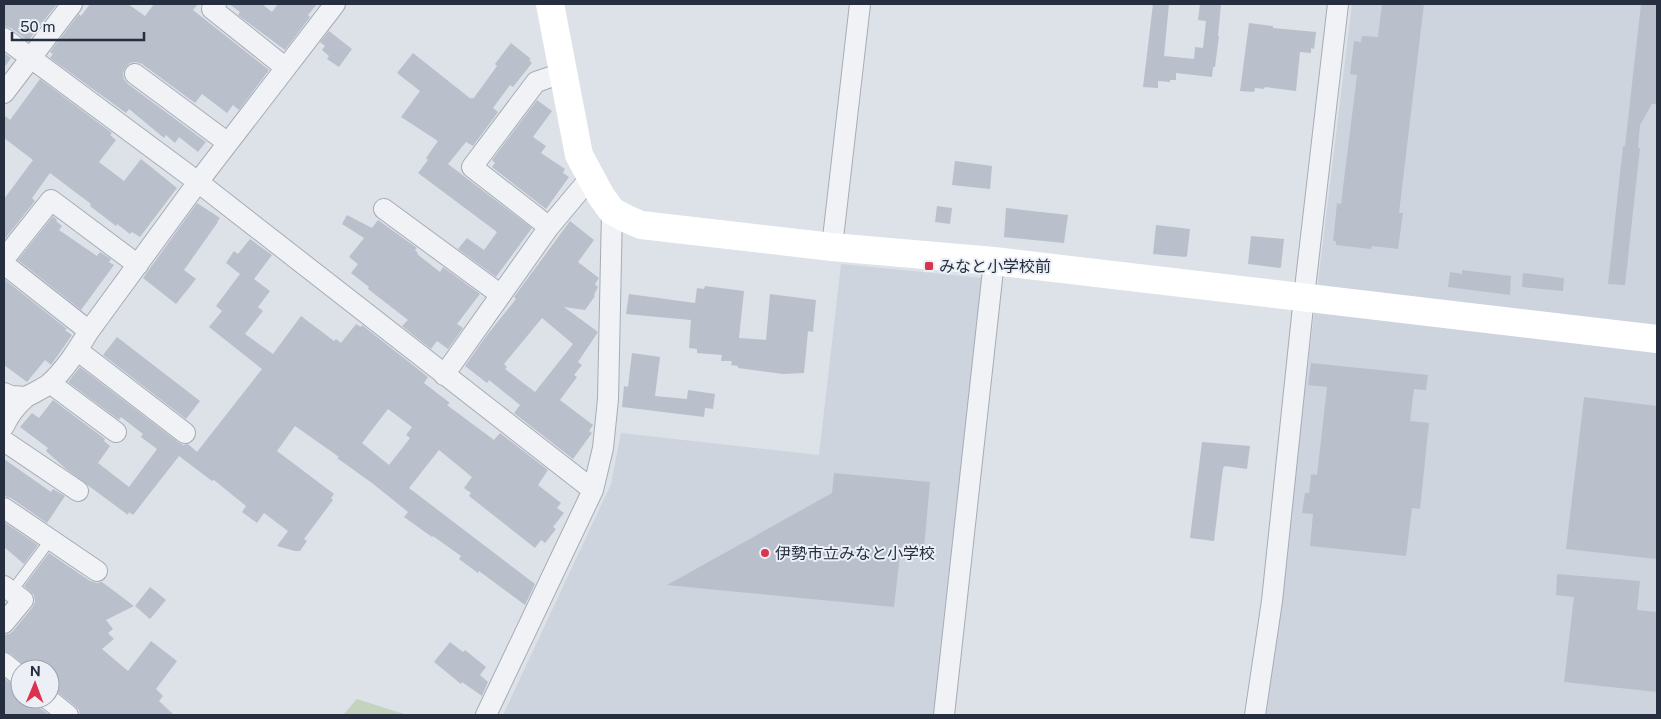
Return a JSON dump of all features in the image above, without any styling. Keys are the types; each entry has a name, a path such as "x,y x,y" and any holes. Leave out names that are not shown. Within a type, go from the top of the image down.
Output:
{"street":[{"path":"4,93 72,4"},
{"path":"216,4 212,8 286,68"},
{"path":"4,426 11,413 26,397 38,392 50,383 77,350 198,182 335,4"},
{"path":"550,4 579,155 600,196 612,211 641,225 832,247 994,261 1657,339"},
{"path":"832,247 860,4"},
{"path":"1255,715 1272,601 1304,297 1338,4"},
{"path":"4,38 198,182 593,490"},
{"path":"549,227 472,167 536,82 562,73"},
{"path":"135,74 228,143"},
{"path":"444,374 549,227 590,178"},
{"path":"4,259 50,200 138,265"},
{"path":"384,209 501,295"},
{"path":"486,715 593,490 603,448 608,399 612,211"},
{"path":"944,715 994,261"},
{"path":"4,264 89,331"},
{"path":"77,350 185,433"},
{"path":"50,383 116,432"},
{"path":"4,393 11,396 26,397"},
{"path":"4,441 78,491"},
{"path":"4,508 97,572"},
{"path":"4,623 23,600 8,588"}],"lane":[{"path":"8,588 51,539"}],"shaded area":[{"path":"1352,4 1657,4 1657,715 1265,715"},
{"name":"伊勢市立みなと小学校","path":"841,264 983,278 943,623 937,715 503,715 611,484 621,433 819,455"}],"green space":[{"path":"357,699 407,715 343,715"}],"building":[{"path":"4,4 57,4 28,41 11,28 4,26"},
{"path":"90,4 128,4 145,16 154,4 198,4 193,10 269,70 239,110 233,105 227,113 202,94 195,103 142,64 130,63 126,67 123,73 124,79 128,84 206,142 198,152 179,137 175,143 166,135 164,138 129,109 126,113 50,58 53,54 50,52 79,14 81,16"},
{"path":"229,4 262,4 272,12 278,4 317,4 308,15 310,17 285,50 238,15 240,12"},
{"path":"1153,4 1169,4 1164,56 1194,59 1195,47 1203,48 1206,21 1198,20 1200,4 1221,4 1219,36 1212,77 1176,73 1176,80 1170,80 1170,82 1158,81 1158,88 1143,87"},
{"path":"1382,4 1424,4 1399,213 1403,213 1398,249 1372,246 1371,249 1336,245 1336,241 1333,241 1337,203 1341,204 1357,75 1350,74 1354,41 1361,42 1362,36 1378,37"},
{"path":"1641,4 1657,4 1657,104 1652,104 1640,125 1638,148 1640,148 1625,285 1608,284 1623,146 1625,146"},
{"path":"1249,23 1273,26 1273,28 1316,32 1314,49 1311,48 1311,53 1300,52 1296,91 1265,87 1264,89 1255,88 1254,92 1240,91"},
{"path":"329,31 352,49 339,67 327,59 329,56 322,50 325,46 320,42"},
{"path":"511,43 531,59 529,60 532,63 513,87 510,85 493,108 498,112 473,146 466,142 448,164 532,228 496,277 458,249 467,238 484,250 497,232 418,173 428,160 426,158 438,141 401,117 420,91 397,73 413,53 473,99"},
{"path":"4,53 11,58 4,68"},
{"path":"40,79 112,133 110,135 116,140 99,162 124,181 141,159 177,188 140,237 132,232 130,234 117,224 116,226 90,206 91,204 50,173 32,198 35,201 4,240 4,199 33,160 4,138 4,115 10,120"},
{"path":"537,100 552,111 533,137 546,146 541,153 565,169 563,173 569,177 546,209 492,167 495,163 492,160"},
{"path":"955,161 992,166 990,189 952,185"},
{"path":"197,203 220,218 184,270 196,279 176,304 143,278"},
{"path":"937,206 952,208 950,224 935,222"},
{"path":"1006,208 1068,215 1064,243 1004,237"},
{"path":"347,215 372,228 378,220 417,248 415,250 417,254 440,272 443,267 480,294 457,324 463,328 448,349 437,341 431,349 402,326 408,320 368,289 369,287 351,273 358,264 349,257 364,238 342,224"},
{"path":"53,216 62,226 59,230 97,256 100,252 111,259 109,262 114,265 81,310 18,260"},
{"path":"570,221 594,240 578,262 599,278 595,284 598,287 595,296 585,310 564,307 598,332 578,362 582,365 574,375 577,377 560,400 593,425 589,431 592,433 573,459 514,413 520,405 489,380 487,383 465,366 516,299 514,297","holes":["542,318 573,344 535,392 505,369 507,367 504,364"]},
{"path":"1156,225 1190,229 1187,256 1153,254"},
{"path":"1251,236 1284,239 1280,268 1248,264"},
{"path":"250,239 272,255 254,279 270,291 258,307 263,311 245,334 273,354 301,316 334,341 336,339 341,343 356,324 361,327 362,325 428,377 424,383 450,403 447,405 494,440 500,433 548,470 538,485 561,503 557,508 564,513 553,527 556,529 545,543 541,540 535,548 469,496 471,493 464,488 472,477 439,450 409,488 535,584 525,605 479,571 478,573 459,559 461,556 404,517 408,512 337,458 339,457 295,426 277,451 334,494 331,498 333,500 304,539 307,541 300,551 277,546 288,531 264,513 257,523 242,512 246,506 214,480 212,481 179,456 133,515 129,512 128,515 66,469 46,451 48,448 20,427 32,413 39,418 53,400 105,439 104,441 110,446 98,463 129,487 157,449 141,437 143,434 121,417 119,420 68,382 80,367 178,442 183,445 188,444 197,452 262,369 209,327 222,311 216,306 240,274 226,263 234,251 238,254","holes":["388,409 412,427 406,435 410,438 389,465 362,443"]},
{"path":"1462,270 1511,276 1510,295 1448,287 1450,272 1462,274"},
{"path":"1523,273 1564,278 1563,291 1522,287"},
{"path":"4,279 72,335 51,365 45,360 27,382 4,365"},
{"path":"705,286 744,291 739,338 766,340 770,294 816,300 813,332 808,331 804,373 783,374 738,368 738,366 731,365 732,361 721,361 722,355 697,353 697,349 689,348 691,320 626,314 629,294 695,303 697,288 704,289"},
{"path":"117,337 200,401 186,419 103,355"},
{"path":"632,353 660,357 655,396 687,399 688,390 715,394 713,409 705,408 704,417 622,407 624,386 628,387"},
{"path":"1311,363 1428,375 1426,390 1414,389 1410,421 1429,423 1420,509 1412,508 1406,556 1310,546 1313,514 1302,513 1305,493 1309,493 1311,474 1317,475 1327,387 1308,385"},
{"path":"1584,397 1657,406 1656,559 1566,549"},
{"path":"1202,442 1250,446 1247,469 1225,466 1223,468 1214,541 1190,538"},
{"path":"4,459 51,492 53,489 65,496 47,523 11,498 4,496"},
{"path":"834,473 930,482 924,549 901,547 894,607 667,585 832,493"},
{"path":"4,522 38,545 24,564 4,547"},
{"path":"49,553 90,581 102,582 134,606 106,620 113,629 108,633 114,639 102,649 128,671 151,641 177,661 156,689 163,696 159,701 174,715 80,715 79,710 60,694 60,659 17,659 4,651 4,635 13,631 35,602 34,595 24,586"},
{"path":"1557,574 1640,581 1637,610 1657,612 1657,692 1564,682 1574,597 1556,595"},
{"path":"150,587 166,600 150,619 135,606"},
{"path":"450,642 463,652 465,650 486,667 480,675 488,682 482,696 462,682 461,684 434,662"},
{"path":"4,678 10,683 10,709 41,709 49,715 4,715"}],"place":[{"name":"みなと小学校前","path":"929,266"},
{"name":"伊勢市立みなと小学校","path":"765,553"}]}
